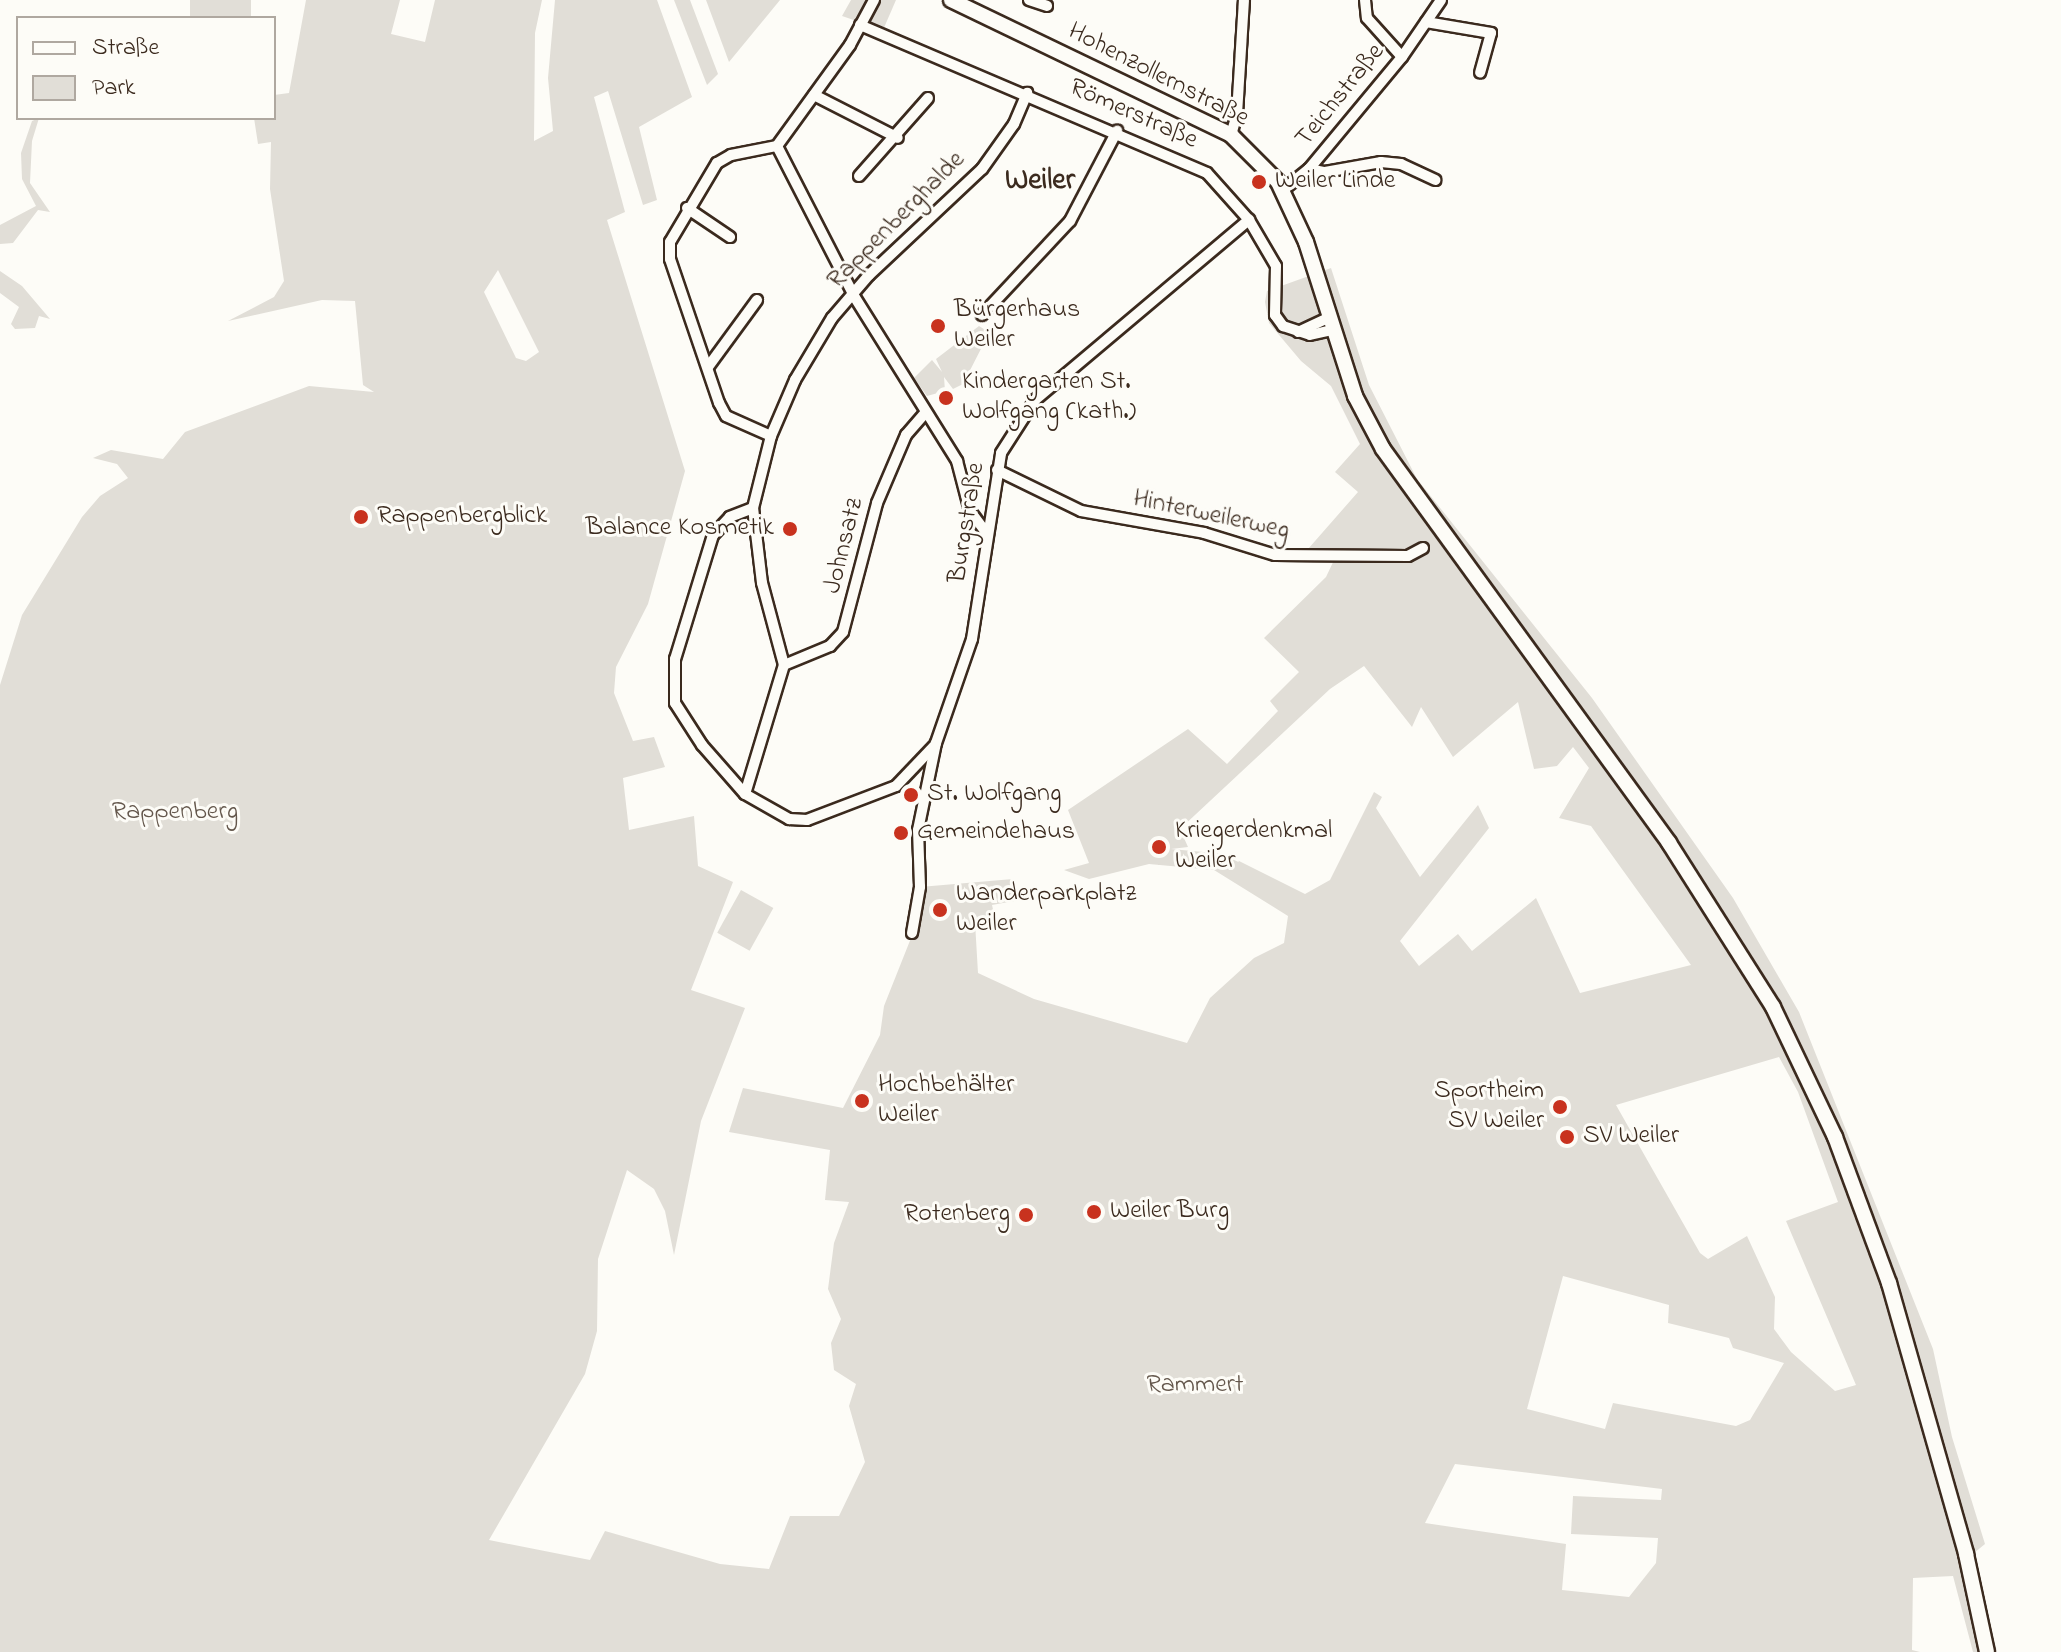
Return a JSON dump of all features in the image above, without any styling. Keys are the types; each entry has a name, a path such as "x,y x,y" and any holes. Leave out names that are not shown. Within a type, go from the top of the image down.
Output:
{"main road":[{"name":"Hohenzollernstraße","path":"951,0 1231,135 1257,156 1283,190 1311,255 1330,324 1355,396 1405,486 1669,843 1773,1007 1835,1137 1889,1283 1966,1554 1987,1652"}],"street":[{"path":"771,436 726,416 670,259 674,227 717,163 731,155 777,146 814,95 874,0"},
{"path":"1029,0 1047,6"},
{"path":"1231,135 1237,114 1244,0"},
{"path":"1365,0 1367,18 1402,57"},
{"name":"Teichstraße","path":"1283,190 1309,169 1402,57 1441,0"},
{"path":"1426,22 1491,33 1480,73"},
{"name":"Römerstraße","path":"860,25 1117,131 1207,173 1249,220 1276,266 1275,315 1283,326 1298,332 1330,324"},
{"name":"Rappenberghalde","path":"784,665 762,583 753,508 771,436 795,380 832,318 982,169 1014,124 1027,93"},
{"path":"814,95 898,138"},
{"path":"859,176 898,138 928,98"},
{"path":"982,315 1070,221 1117,131"},
{"path":"777,146 854,296 957,461 970,511 985,531"},
{"path":"1309,169 1325,172 1381,162 1401,164 1436,180"},
{"path":"687,208 730,237"},
{"name":"Burgstraße","path":"912,933 920,887 918,830 936,743 972,639 985,531 997,470 1015,425 1035,400 1249,220"},
{"path":"708,367 757,300"},
{"name":"Johnsatz","path":"784,665 830,646 843,632 877,503 906,435 925,413"},
{"name":"Hinterweilerweg","path":"997,470 1081,511 1204,533 1275,555 1408,556 1423,548"},
{"path":"753,508 730,517 713,535 672,680 675,703 702,745 745,794 789,819 827,816 896,786 936,743"},
{"path":"745,794 784,665"}],"green space":[{"path":"190,0 251,0 251,16 190,16"},
{"path":"306,0 400,0 391,34 425,42 435,0 542,0 535,33 534,141 553,131 548,78 555,0 657,0 692,97 639,127 657,200 643,205 608,91 594,97 625,212 607,220 685,471 648,604 616,667 614,693 633,741 654,737 665,767 623,778 629,830 694,816 698,866 733,882 691,990 745,1008 701,1121 674,1255 665,1211 654,1189 627,1170 598,1259 597,1331 585,1374 489,1540 590,1560 605,1531 720,1564 769,1569 790,1516 839,1516 865,1462 849,1406 856,1384 834,1370 831,1343 841,1319 828,1289 834,1243 849,1202 825,1200 830,1150 729,1132 743,1088 843,1108 880,1035 884,1006 913,933 920,887 1013,879 1014,901 992,905 995,918 975,922 978,973 1034,999 1187,1043 1210,998 1254,958 1284,943 1288,916 1214,870 1149,864 1089,879 1064,870 1089,863 1068,810 1188,729 1227,764 1278,711 1270,701 1299,672 1264,638 1326,577 1336,556 1301,557 1358,492 1335,472 1360,444 1331,386 1301,361 1269,323 1265,302 1267,291 1331,268 1369,385 1417,479 1592,698 1733,898 1799,1012 1933,1349 1952,1437 1985,1544 1974,1553 1997,1652 1973,1652 1953,1576 1913,1578 1912,1650 1920,1652 0,1652 0,685 22,615 82,517 100,496 128,478 117,464 93,458 111,450 163,459 185,432 309,386 374,392 363,385 355,301 322,300 228,321 274,297 284,281 270,189 271,142 258,144 254,120 276,120 276,95 289,93","holes":["498,270 539,352 526,361 516,358 484,292","1364,666 1412,727 1421,707 1453,757 1518,702 1534,769 1557,766 1573,747 1589,768 1559,818 1591,826 1691,965 1580,993 1536,898 1472,951 1458,934 1419,966 1400,941 1489,828 1478,805 1420,877 1376,808 1382,797 1374,792 1330,880 1305,894 1225,854 1171,849 1188,847 1180,829 1330,689","1779,1057 1798,1092 1838,1202 1786,1221 1856,1385 1835,1391 1791,1352 1774,1329 1775,1297 1747,1236 1708,1259 1700,1253 1616,1105","1563,1276 1669,1305 1668,1323 1729,1338 1733,1348 1784,1363 1750,1420 1736,1426 1613,1403 1605,1429 1527,1409","1455,1464 1662,1489 1661,1500 1573,1496 1571,1534 1658,1538 1656,1563 1629,1597 1562,1590 1566,1544 1425,1523"]},
{"path":"674,0 690,0 718,74 707,85"},
{"path":"706,0 780,0 729,62"},
{"path":"851,0 896,0 883,30 842,16"},
{"path":"38,120 32,141 30,183 50,212 38,210 13,243 0,244 0,225 36,206 22,179 21,153 32,121"},
{"path":"0,271 22,286 50,319 39,316 35,328 15,329 11,324 19,307 0,293"},
{"path":"979,326 987,331 985,341 963,384 953,389 944,377 945,391 927,396 914,378 932,360 942,372 936,359"},
{"path":"741,890 773,908 750,951 717,933"}],"place":[{"name":"Weiler Linde","path":"1259,182"},
{"name":"Bürgerhaus Weiler","path":"938,326"},
{"name":"Kindergarten St. Wolfgang (kath.)","path":"946,398"},
{"name":"Rappenbergblick","path":"361,517"},
{"name":"Balance Kosmetik","path":"790,529"},
{"name":"St. Wolfgang","path":"911,795"},
{"name":"Gemeindehaus","path":"901,833"},
{"name":"Kriegerdenkmal Weiler","path":"1159,847"},
{"name":"Wanderparkplatz Weiler","path":"940,910"},
{"name":"Hochbehälter Weiler","path":"862,1101"},
{"name":"Sportheim SV Weiler","path":"1560,1107"},
{"name":"SV Weiler","path":"1567,1137"},
{"name":"Weiler Burg","path":"1094,1212"},
{"name":"Rotenberg","path":"1026,1215"}],"district":[{"name":"Weiler","path":"1040,181"}],"park label":[{"name":"Rappenberg","path":"175,813"},
{"name":"Rammert","path":"1195,1386"}]}
